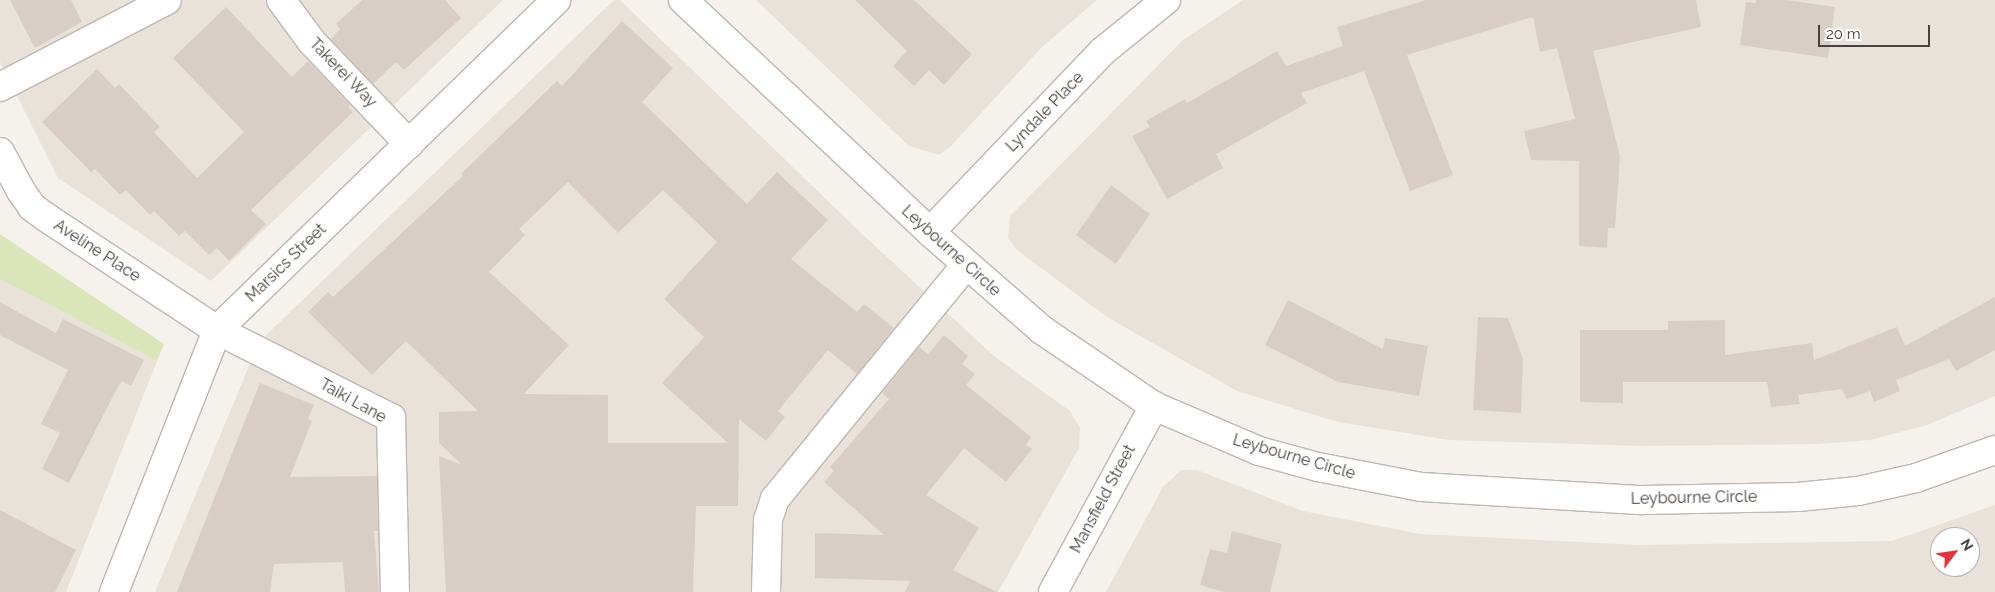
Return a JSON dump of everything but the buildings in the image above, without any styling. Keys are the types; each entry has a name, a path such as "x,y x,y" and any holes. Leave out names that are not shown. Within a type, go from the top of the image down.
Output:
{"street":[{"path":"0,88 167,0"},
{"name":"Takerei Way","path":"281,0 312,42 409,144"},
{"name":"Marsics Street","path":"114,592 217,330 556,0"},
{"name":"Leybourne Circle","path":"683,0 930,232 1042,330 1154,406 1259,451 1318,467 1421,487 1643,500 1798,497 1858,491 1916,478 1995,450"},
{"name":"Lyndale Place","path":"930,232 1103,51 1166,0"},
{"name":"Aveline Place","path":"0,152 32,207 217,330"},
{"path":"766,592 768,520 775,499 966,265"},
{"name":"Taiki Lane","path":"217,330 391,418 395,592"},
{"name":"Mansfield Street","path":"1053,592 1154,406"}],"shaded area":[{"path":"0,0 503,0 211,281 58,178 0,62"},
{"path":"614,0 620,0 860,232 994,356 1070,411 1080,428 1079,448 998,592 155,592 259,342"},
{"path":"756,0 1097,0 1042,47 950,147 939,155 909,146"},
{"path":"1243,0 1995,0 1995,396 1927,425 1870,440 1817,444 1639,446 1449,440 1338,422 1237,391 1107,317 1017,250 1008,238 1010,216 1183,40"},
{"path":"0,279 157,361 66,592 0,592"},
{"path":"1181,470 1197,470 1303,511 1420,534 1638,545 1892,541 1930,528 1930,577 1980,577 1980,527 1932,527 1995,505 1995,592 1106,592 1163,487"}],"green space":[{"path":"0,234 164,344 157,361 0,279"}]}
